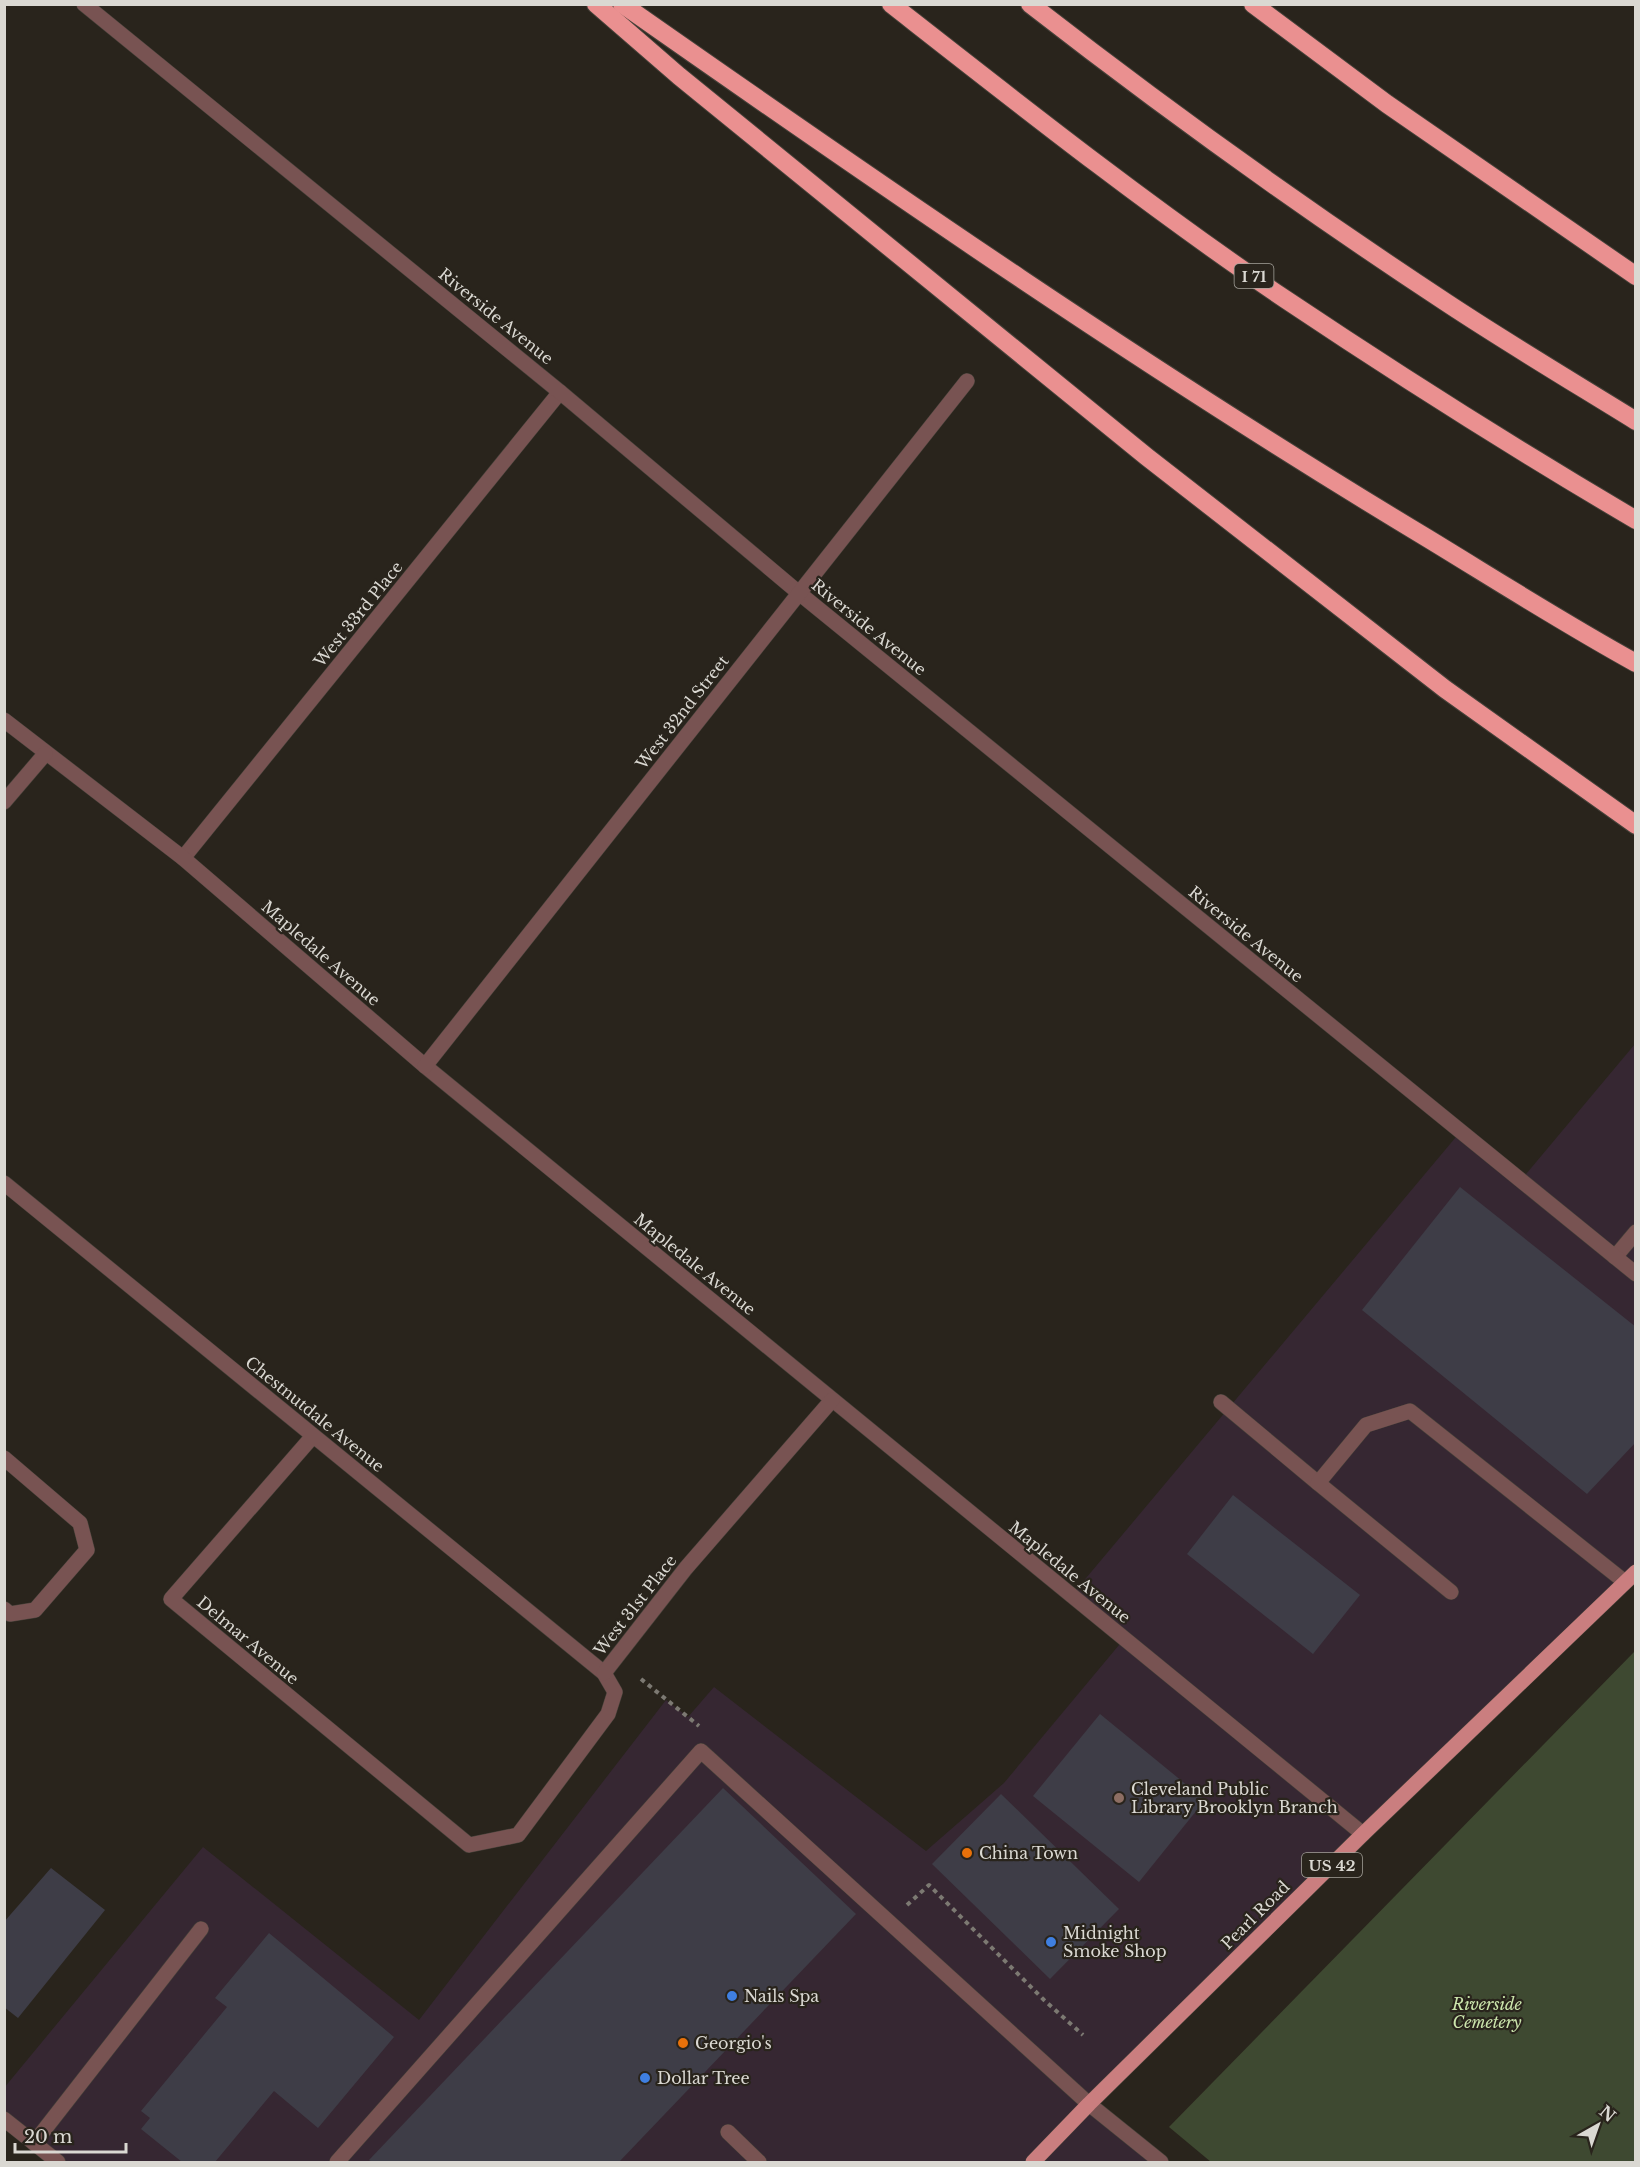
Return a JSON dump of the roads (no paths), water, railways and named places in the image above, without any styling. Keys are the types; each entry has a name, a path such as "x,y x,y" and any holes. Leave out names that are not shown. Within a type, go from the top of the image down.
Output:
{"highway":[{"path":"597,4 679,76 1147,457 1445,689 1635,825"},
{"path":"622,4 831,152 1089,326 1353,494 1635,663"},
{"name":"I 71","path":"891,4 1104,169 1284,298 1463,414 1635,520"},
{"path":"1030,4 1151,98 1322,219 1448,303 1635,421"},
{"path":"1253,4 1387,104 1635,276"}],"main road":[{"name":"Pearl Road","path":"1033,2163 1089,2104 1363,1834 1630,1577"}],"street":[{"name":"Riverside Avenue","path":"84,4 560,392 799,593 1635,1274"},
{"name":"West 32nd Street","path":"425,1066 967,381"},
{"name":"West 33rd Place","path":"183,858 560,392"},
{"name":"Mapledale Avenue","path":"4,720 45,754 183,858 425,1066 1363,1834"},
{"path":"4,802 45,754"},
{"name":"Chestnutdale Avenue","path":"4,1183 604,1673"},
{"path":"1615,1257 1635,1233"},
{"name":"West 31st Place","path":"469,1845 518,1835 609,1714 615,1692 604,1673 686,1568 832,1400"},
{"path":"1221,1402 1451,1592"},
{"path":"1318,1483 1365,1425 1410,1411 1630,1577"},
{"name":"Delmar Avenue","path":"313,1436 171,1599 469,1845"},
{"path":"4,1458 80,1523 87,1550 35,1610 10,1614 4,1609"},
{"path":"337,2163 701,1751 1089,2104 1161,2163"},
{"path":"33,2143 201,1929"},
{"path":"4,2119 58,2163"},
{"path":"728,2132 759,2163"}],"place":[{"name":"Cleveland Public Library Brooklyn Branch","path":"1119,1798"},
{"name":"China Town","path":"967,1853"},
{"name":"Midnight Smoke Shop","path":"1051,1942"},
{"name":"Nails Spa","path":"732,1996"},
{"name":"Georgio's","path":"683,2043"},
{"name":"Dollar Tree","path":"645,2078"}],"park label":[{"name":"Riverside Cemetery","path":"1487,2013"}]}
